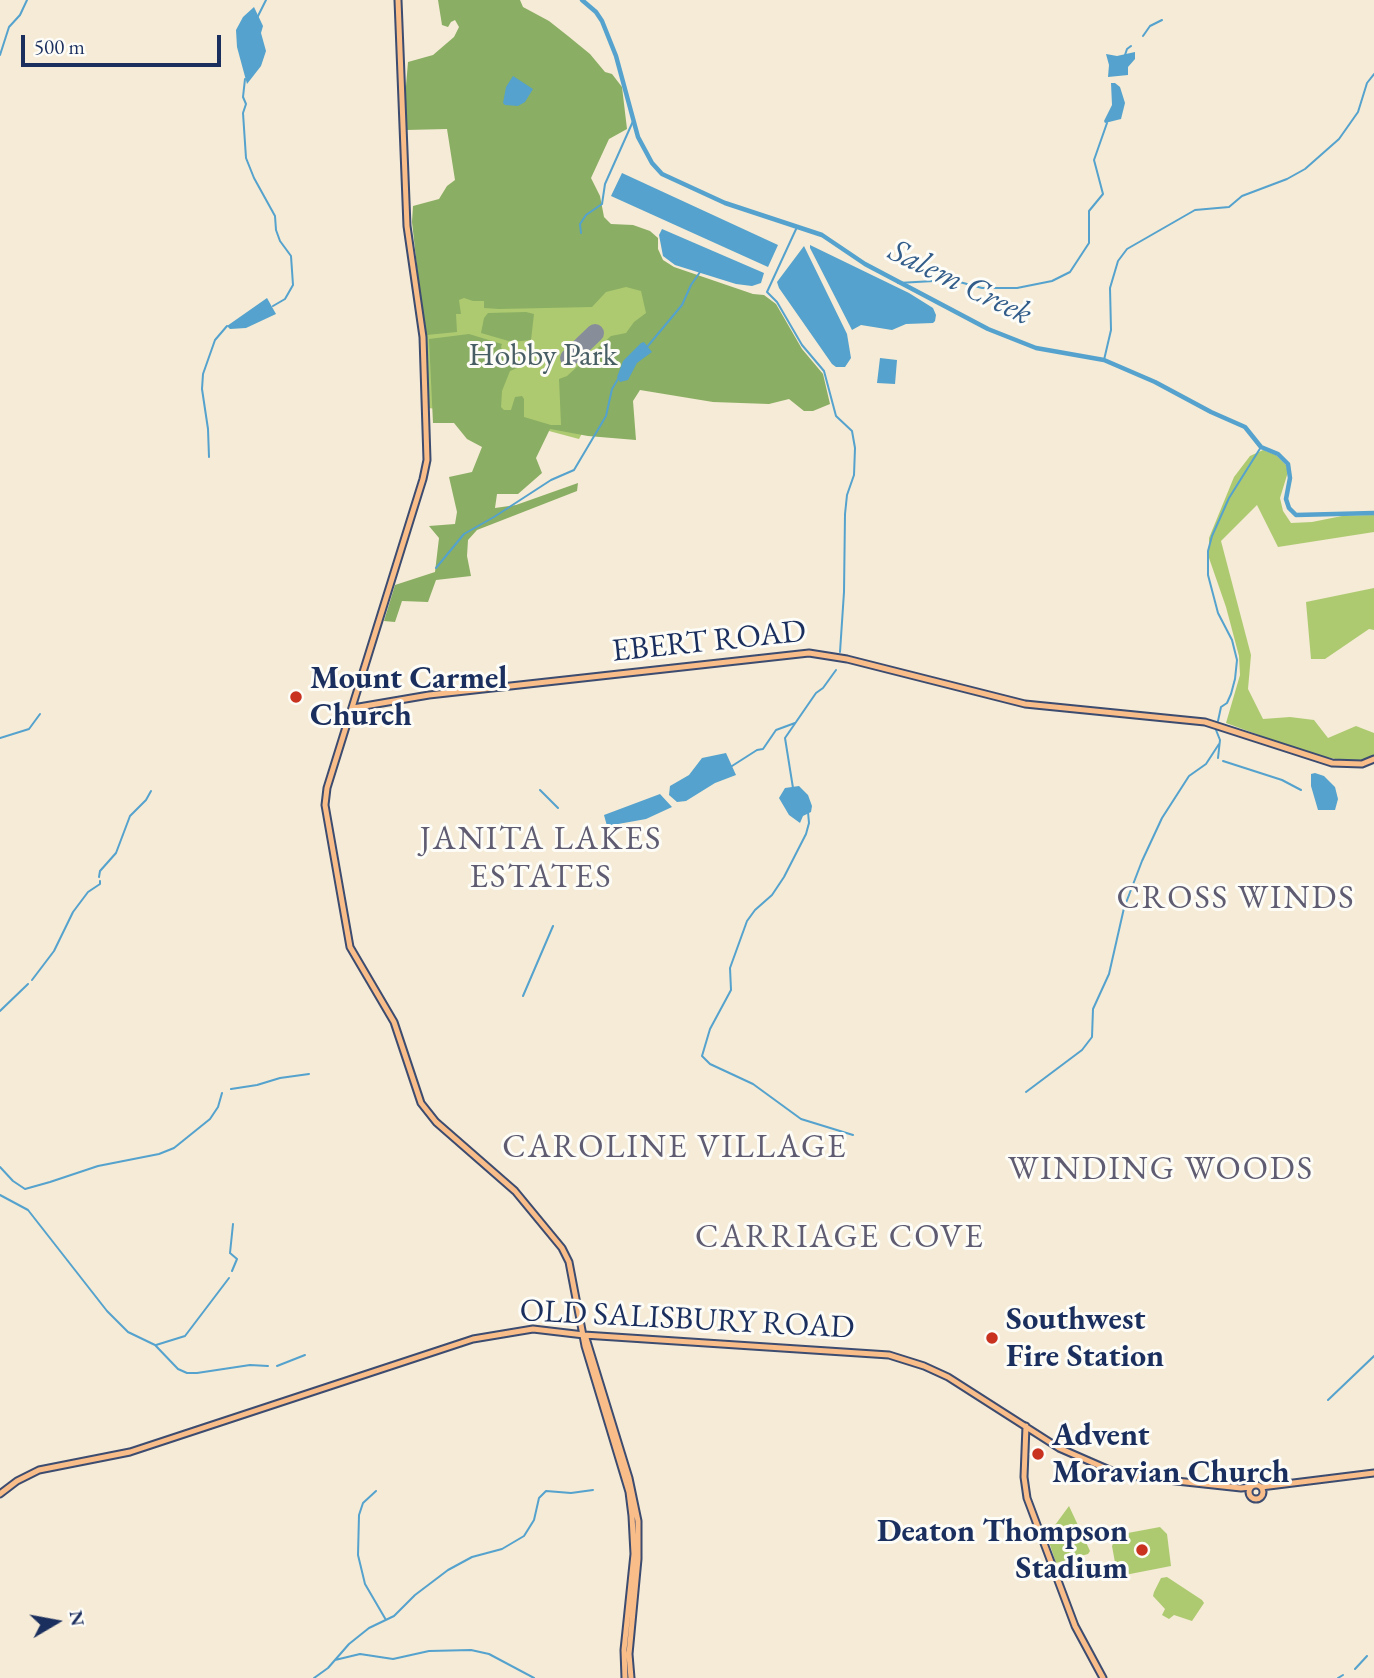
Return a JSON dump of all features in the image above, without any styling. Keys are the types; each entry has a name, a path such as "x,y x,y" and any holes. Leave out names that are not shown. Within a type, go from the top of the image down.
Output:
{"main road":[{"path":"398,0 407,226 424,337 427,460 327,788 325,805 350,947 394,1022 425,1109 436,1122 515,1191 565,1253 572,1272 585,1346 629,1492 634,1554 624,1650 625,1678"},
{"name":"EBERT ROAD","path":"353,708 429,695 809,653 847,659 1025,705 1191,720 1231,730 1332,763 1362,764 1374,759"},
{"name":"OLD SALISBURY ROAD","path":"0,1494 17,1481 39,1471 130,1452 472,1339 533,1329 584,1335 889,1355 948,1377 1066,1452 1121,1475 1241,1488 1250,1490 1256,1498 1259,1497 1261,1490 1256,1485 1250,1490"},
{"path":"584,1335 594,1358 636,1507 639,1545 629,1654 631,1678"},
{"path":"1026,1426 1024,1478 1027,1498 1075,1626 1103,1678"},
{"path":"1261,1490 1271,1486 1374,1473"}],"green space":[{"path":"438,0 520,0 523,7 549,21 590,54 605,72 612,74 622,87 627,129 609,139 591,178 600,196 604,217 611,224 633,225 650,231 658,238 658,249 663,260 674,267 753,294 764,295 776,304 802,349 823,374 830,404 813,411 804,411 789,399 769,404 713,402 640,390 633,401 636,440 588,436 550,429 536,458 542,473 518,494 497,494 495,508 516,505 578,483 577,491 477,530 468,540 467,556 471,576 436,580 428,602 402,601 395,622 384,621 395,585 435,572 439,538 429,526 455,524 457,512 449,477 472,472 482,447 467,439 454,423 433,423 429,339 469,334 502,344 506,360 523,362 524,365 510,371 502,391 501,407 511,410 515,397 522,396 524,417 551,425 561,425 559,379 567,376 611,336 626,333 634,322 646,313 641,291 626,287 606,292 592,307 484,308 484,301 464,298 459,300 461,314 456,314 457,332 427,335 412,222 413,206 439,199 447,186 455,180 447,129 406,130 405,98 408,62 433,55 454,37 459,27 455,20 448,27 442,25"},
{"name":"Hobby Park","path":"628,271 652,293 657,316 601,397 579,439 489,415 428,408 420,301"},
{"path":"488,313 534,314 531,340 512,342 481,333 484,318"},
{"path":"1263,450 1276,455 1286,465 1288,472 1280,498 1283,511 1291,523 1374,515 1374,532 1278,547 1257,505 1221,541 1251,655 1248,689 1263,719 1290,717 1314,720 1328,738 1356,726 1374,733 1374,757 1370,759 1349,762 1308,753 1226,723 1240,675 1239,656 1209,558 1209,538 1234,477 1250,456"},
{"path":"1374,588 1374,630 1369,629 1325,659 1311,659 1306,602"},
{"path":"1069,1506 1090,1551 1088,1554 1056,1563 1047,1536"},
{"name":"Deaton Thompson Stadium","path":"1160,1527 1167,1534 1171,1566 1130,1574 1120,1573 1116,1568 1112,1546 1117,1535"},
{"path":"1167,1577 1204,1603 1192,1621 1174,1615 1169,1619 1162,1615 1165,1609 1153,1596 1161,1578"}],"water":[{"path":"254,7 263,26 261,33 266,51 261,66 247,84 237,47 236,30 243,17"},
{"path":"1135,52 1135,59 1128,67 1128,75 1108,77 1106,54 1117,56"},
{"path":"513,76 533,89 525,102 518,106 503,103 506,87"},
{"path":"1111,83 1120,87 1125,103 1121,119 1105,123 1112,105"},
{"path":"622,173 778,245 768,267 611,196"},
{"path":"662,229 764,273 761,283 752,286 736,284 675,265 663,256 659,235"},
{"path":"810,245 909,293 933,308 935,321 906,324 892,330 861,325 852,330"},
{"path":"804,246 847,334 851,358 845,367 832,364 779,288 777,282"},
{"path":"267,298 276,314 246,328 230,329 227,326"},
{"path":"644,342 652,352 637,363 628,380 620,382 617,377 623,361"},
{"path":"880,358 897,360 895,384 877,383"},
{"path":"726,753 736,775 715,783 686,801 677,802 669,795 670,786 689,775 702,758"},
{"path":"1311,774 1324,776 1335,787 1338,799 1335,810 1318,810 1311,786"},
{"path":"799,786 808,795 812,806 811,812 803,816 800,823 789,815 779,798 785,788"},
{"path":"660,794 672,807 646,819 607,826 604,815"}],"waterway":[{"path":"0,55 9,27 20,15 27,0"},
{"path":"257,18 266,0"},
{"name":"Salem Creek","path":"582,0 602,21 616,56 638,137 652,163 662,174 725,203 822,235 865,264 988,329 1036,348 1104,360 1245,427 1261,447 1278,454 1288,464 1290,478 1286,499 1289,508 1296,515 1374,513"},
{"path":"1143,36 1150,26 1162,20"},
{"path":"1125,55 1131,46"},
{"path":"1104,360 1111,330 1110,288 1118,261 1127,249 1195,210 1229,207 1242,196 1287,179 1305,169 1339,139 1358,112 1367,83 1374,74"},
{"path":"245,79 243,97 246,104 243,113 246,158 275,216 280,241 291,256 293,285 285,299 273,306"},
{"path":"581,233 580,224 586,215 602,204 605,184 634,119"},
{"path":"898,283 952,280 982,288 1017,288 1052,281 1070,272 1089,243 1089,211 1103,194 1094,160 1107,123"},
{"path":"797,227 767,292 777,302 802,345 824,371 836,416 852,431 855,448 854,475 847,495 845,514 840,652"},
{"path":"647,347 682,305 700,272"},
{"path":"209,457 203,374 215,340 227,326"},
{"path":"436,568 464,534 551,480 574,470 606,416 612,389 618,379"},
{"path":"1218,721 1221,707 1227,703 1231,694 1237,660 1232,640 1218,613 1208,575 1208,551 1229,498 1261,447"},
{"path":"793,788 785,738 816,693 836,670"},
{"path":"0,738 29,729 40,714"},
{"path":"732,766 763,749 776,730 795,723"},
{"path":"1216,730 1220,740 1218,758"},
{"path":"1026,1092 1082,1050 1092,1037 1093,1009 1109,974 1124,908 1142,861 1162,818 1189,776 1206,764 1219,744"},
{"path":"1223,761 1282,780 1301,790"},
{"path":"540,790 558,808"},
{"path":"99,877 100,871 116,853 130,816 151,791"},
{"path":"808,812 806,834 784,877 772,895 747,921 730,968 731,990 710,1029 702,1056 710,1064 753,1084 801,1119 853,1135"},
{"path":"583,844 590,832 589,827"},
{"path":"32,980 54,951 73,912 100,881"},
{"path":"523,996 553,926"},
{"path":"0,1011 28,984"},
{"path":"231,1089 309,1074"},
{"path":"0,1167 25,1189 98,1166 159,1154 174,1148 210,1119 218,1107 222,1093"},
{"path":"0,1195 28,1210 107,1311 128,1332 155,1345 178,1369 197,1373 250,1365 268,1366"},
{"path":"232,1271 237,1259 230,1253 233,1224"},
{"path":"156,1345 185,1336 229,1278"},
{"path":"277,1366 305,1355"},
{"path":"1328,1400 1374,1356"},
{"path":"314,1678 328,1668 349,1644 369,1628 394,1616 415,1595 448,1570 472,1557 502,1549 524,1536 534,1520 539,1498 546,1491 571,1493 593,1490"},
{"path":"376,1491 363,1503 359,1515 358,1555 365,1584 386,1620"},
{"path":"335,1660 360,1654 393,1659 429,1651 471,1650 489,1654 534,1678"},
{"path":"1355,1669 1367,1656"},
{"path":"1338,1678 1343,1675"}],"runway":[{"path":"569,358 595,333"}],"place":[{"name":"Mount Carmel Church","path":"296,697"},
{"name":"Southwest Fire Station","path":"992,1338"},
{"name":"Advent Moravian Church","path":"1038,1454"},
{"name":"Deaton Thompson Stadium","path":"1142,1550"}],"district":[{"name":"JANITA LAKES ESTATES","path":"541,859"},
{"name":"CROSS WINDS","path":"1236,899"},
{"name":"CAROLINE VILLAGE","path":"675,1148"},
{"name":"WINDING WOODS","path":"1161,1170"},
{"name":"CARRIAGE COVE","path":"840,1238"}]}
